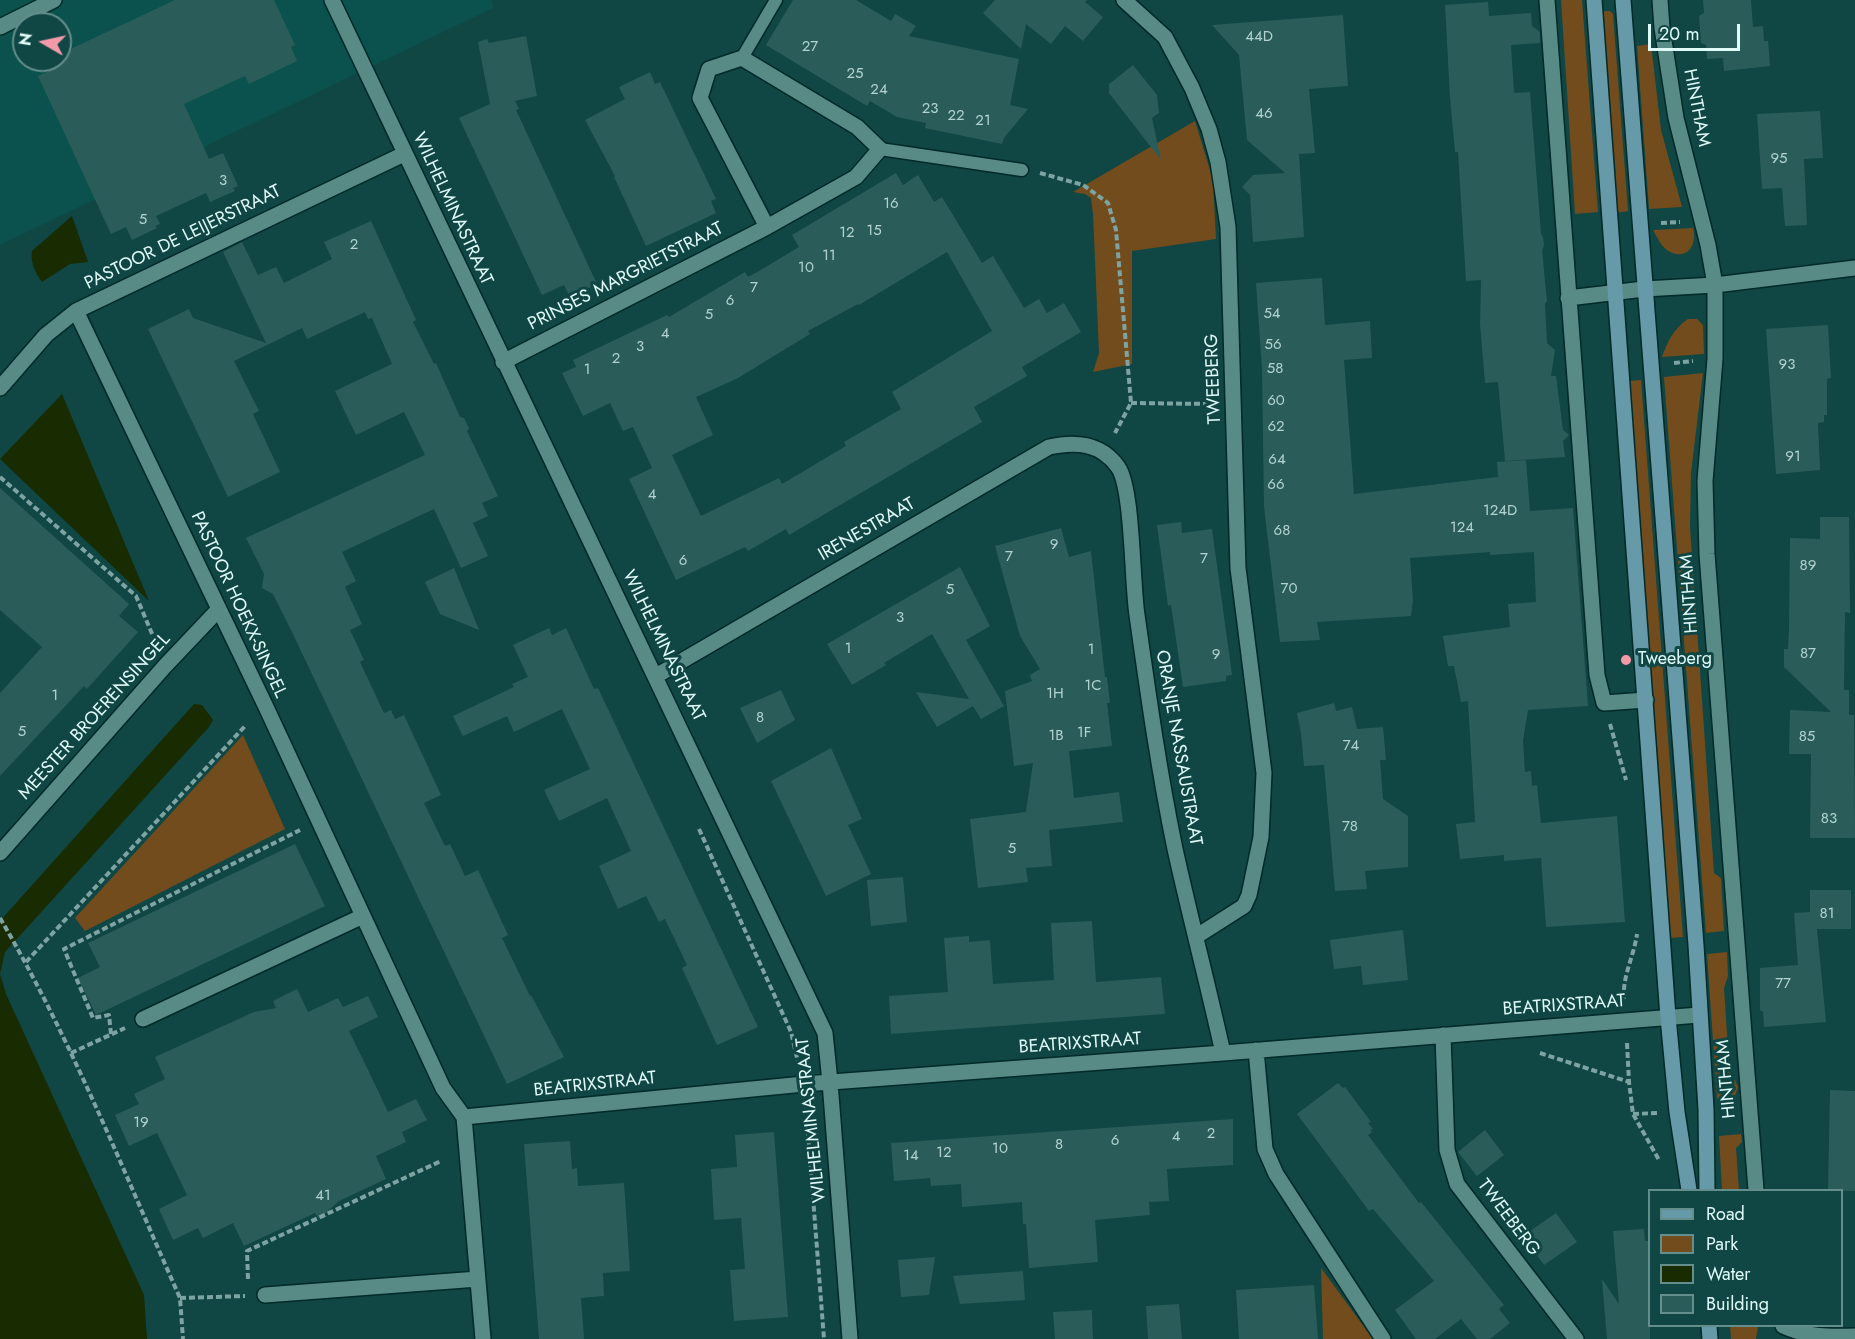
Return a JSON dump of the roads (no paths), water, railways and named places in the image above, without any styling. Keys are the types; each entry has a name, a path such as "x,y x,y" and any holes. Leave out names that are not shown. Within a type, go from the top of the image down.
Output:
{"street":[{"path":"0,27 54,0"},
{"name":"WILHELMINASTRAAT","path":"332,0 825,1033 831,1082 850,1339"},
{"name":"TWEEBERG","path":"1124,0 1165,37 1192,88 1218,162 1228,227 1238,568 1264,772 1261,837 1249,895 1244,906 1197,936"},
{"path":"1547,0 1597,675 1604,703 1646,700"},
{"path":"1594,0 1668,1017 1677,1112 1689,1189"},
{"name":"HINTHAM","path":"1623,0 1707,1108 1707,1189"},
{"name":"HINTHAM","path":"1660,0 1676,118 1708,245 1715,285 1715,359 1705,481 1707,554 1756,1189"},
{"path":"767,227 700,98 709,69 742,58 857,127 880,149"},
{"name":"PRINSES MARGRIETSTRAAT","path":"503,362 767,227 856,177 880,149"},
{"name":"PASTOOR DE LEIJERSTRAAT","path":"0,388 46,335 76,311 404,154"},
{"path":"1568,298 1715,285 1855,268"},
{"name":"PASTOOR HOEKX-SINGEL","path":"76,311 219,609 443,1088 464,1117"},
{"name":"IRENESTRAAT","path":"656,676 1049,447 1069,443 1087,445 1104,453"},
{"name":"ORANJE NASSAUSTRAAT","path":"1104,453 1119,468 1127,491 1134,600 1150,712 1175,849 1223,1053"},
{"name":"MEESTER BROERENSINGEL","path":"0,853 165,666 219,609"},
{"path":"143,1019 363,916"},
{"name":"BEATRIXSTRAAT","path":"464,1117 804,1084 1699,1015"},
{"name":"TWEEBERG","path":"1443,1035 1447,1150 1457,1184 1576,1339"},
{"path":"1256,1050 1265,1149 1276,1174 1383,1339"},
{"path":"464,1117 483,1339"},
{"path":"265,1295 478,1279"},
{"path":"1785,1327 1822,1337 1855,1336"}],"lane":[{"path":"742,58 776,0"},
{"path":"880,149 1022,170"}],"water":[{"path":"72,216 88,262 70,264 42,282 34,267 32,251"},
{"path":"62,394 149,601 0,459"},
{"path":"194,704 202,705 213,720 209,727 5,952 0,974 0,921"},
{"path":"0,974 6,994 144,1295 147,1339 0,1339"}],"place":[{"name":"Tweeberg","path":"1626,660"}]}
